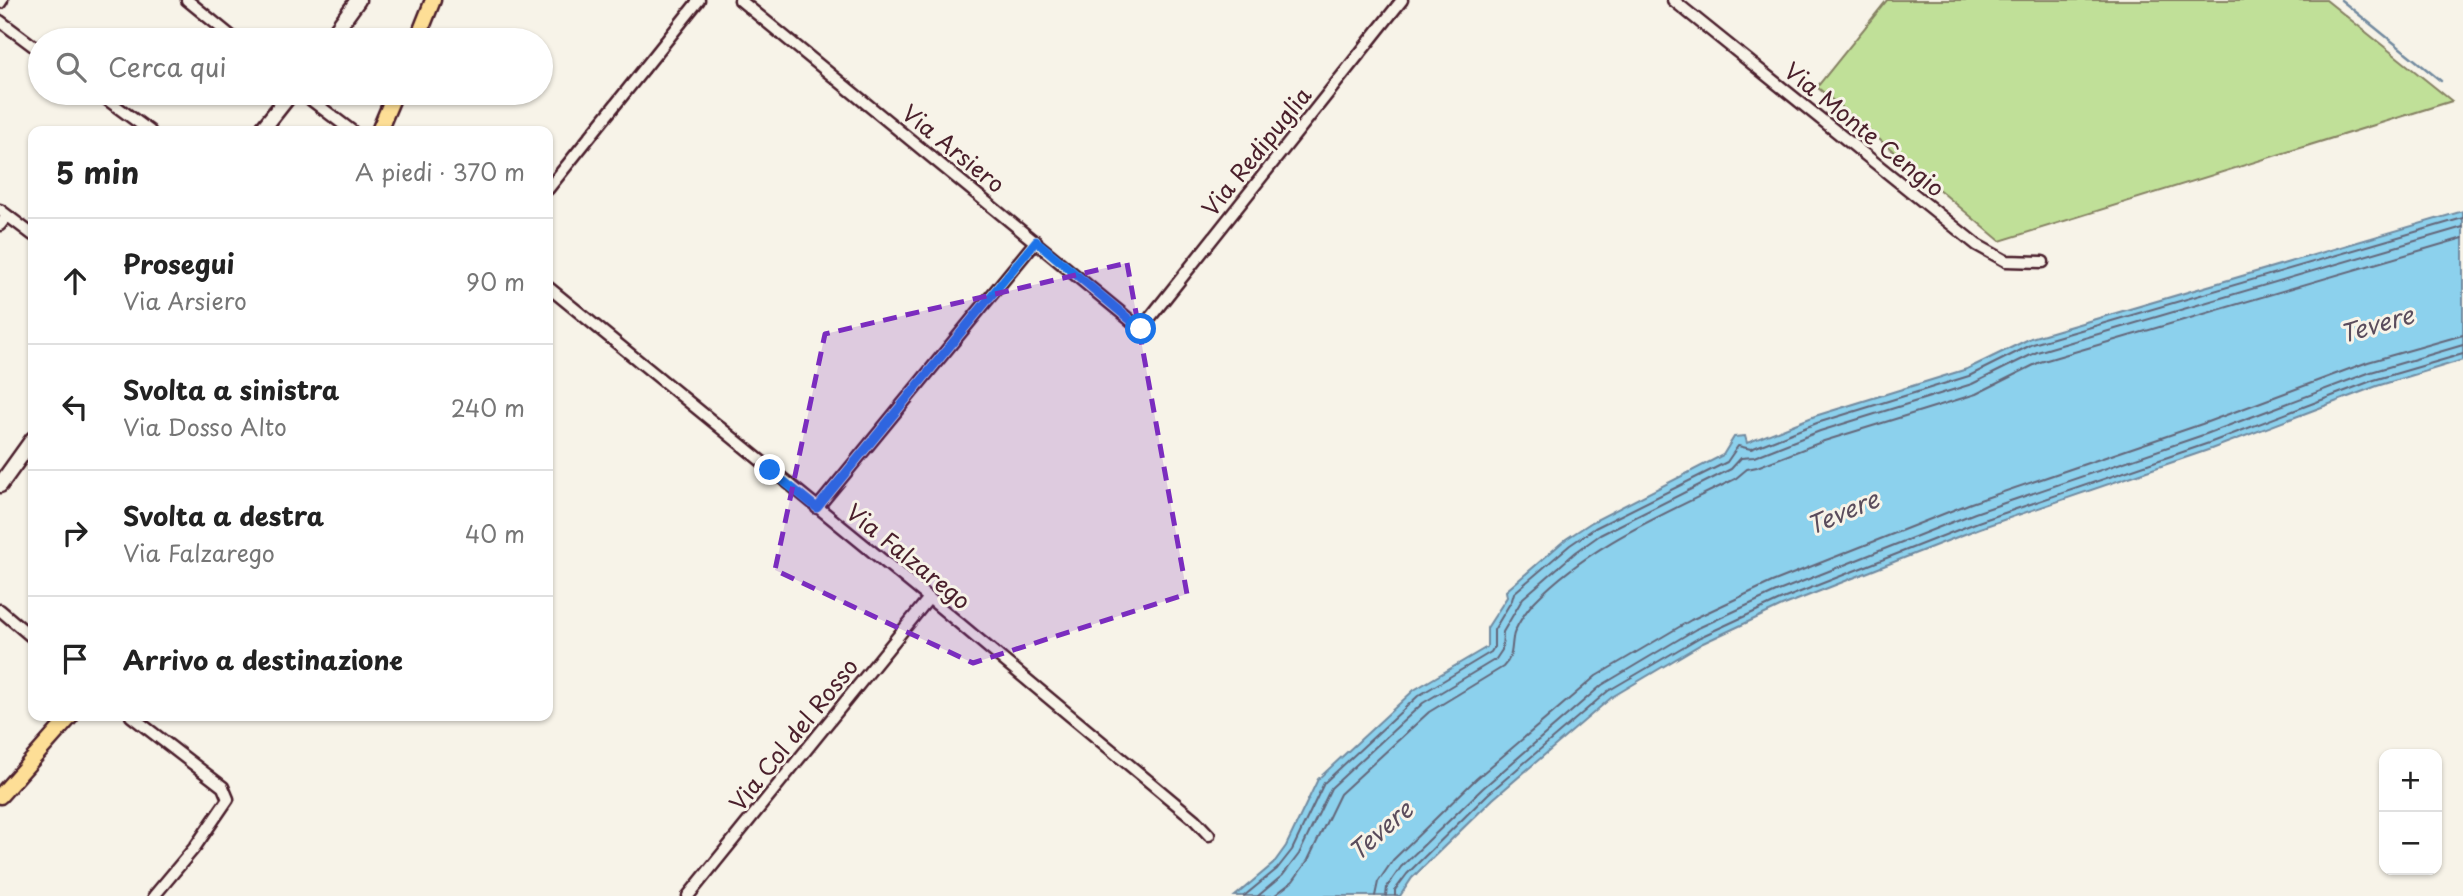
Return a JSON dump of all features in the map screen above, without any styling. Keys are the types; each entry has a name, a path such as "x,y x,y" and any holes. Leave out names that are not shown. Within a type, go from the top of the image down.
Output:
{"main road":[{"path":"421,28 433,0"},
{"path":"381,126 390,105"},
{"path":"0,796 67,721"}],"street":[{"path":"187,0 221,28"},
{"path":"338,28 358,0"},
{"path":"553,183 699,0"},
{"name":"Via Arsiero","path":"740,0 1141,329"},
{"name":"Via Redipuglia","path":"1141,329 1402,0"},
{"name":"Via Monte Cengio","path":"1673,0 1977,245 2006,261 2043,262"},
{"path":"0,21 28,42"},
{"path":"114,105 143,126"},
{"path":"265,126 282,105"},
{"path":"318,105 345,126"},
{"path":"0,225 3,213 28,231"},
{"path":"817,508 1036,241"},
{"name":"Via Falzarego","path":"553,291 929,598 1194,819 1209,835"},
{"path":"0,485 28,446"},
{"name":"Via Col del Rosso","path":"688,896 929,598"},
{"path":"0,610 28,634"},
{"path":"137,721 223,787 229,799 195,847 154,896"}],"highlighted area":[{"path":"1127,263 1187,594 973,663 775,570 825,334"}],"green space":[{"path":"1887,0 2326,0 2452,101 2000,241 1817,87"}],"water":[{"name":"Tevere","path":"2463,211 2463,360 2377,386 2211,449 1980,528 1782,606 1703,643 1612,697 1493,799 1412,878 1400,896 1235,896 1273,864 1286,846 1318,779 1414,690 1487,647 1487,628 1507,597 1506,591 1566,539 1592,522 1723,455 1734,437 1745,436 1747,443 1815,416 1967,369 2031,338"}],"waterway":[{"path":"2341,0 2441,81"}],"route":[{"path":"770,470 817,508 1036,241 1141,329"}]}
